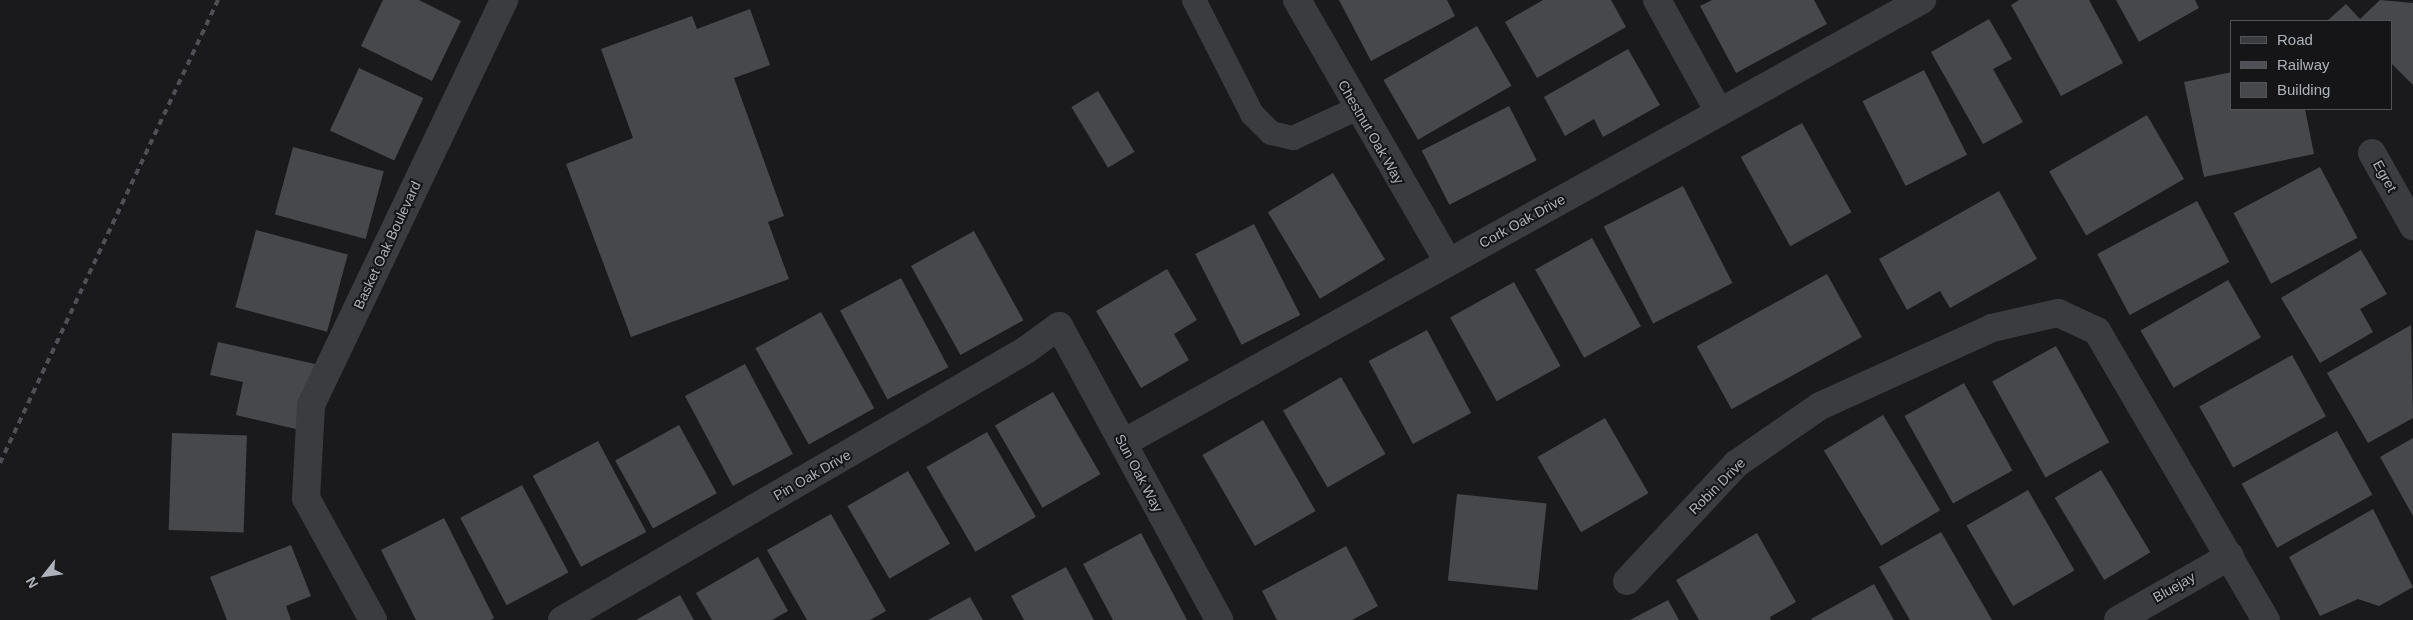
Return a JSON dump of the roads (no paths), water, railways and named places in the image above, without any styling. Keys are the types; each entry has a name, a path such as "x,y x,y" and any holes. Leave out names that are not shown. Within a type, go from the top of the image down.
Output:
{"street":[{"name":"Basket Oak Boulevard","path":"373,620 306,498 312,405 504,0"},
{"name":"Chestnut Oak Way","path":"1296,0 1448,262"},
{"path":"1657,0 1719,112"},
{"name":"Cork Oak Drive","path":"1123,443 1922,0"},
{"name":"Egret","path":"2372,153 2413,226"},
{"name":"Robin Drive","path":"1627,581 1736,464 1820,406 1992,328 2058,313 2097,331 2266,620"},
{"name":"Sun Oak Way","path":"1059,326 1123,443 1213,618"},
{"name":"Pin Oak Drive","path":"562,620 1026,350 1059,326"},
{"name":"Bluejay","path":"2118,620 2230,556"}],"lane":[{"path":"1194,0 1252,114 1271,133 1293,138 1358,108"}],"railway":[{"path":"0,463 218,0"}]}
